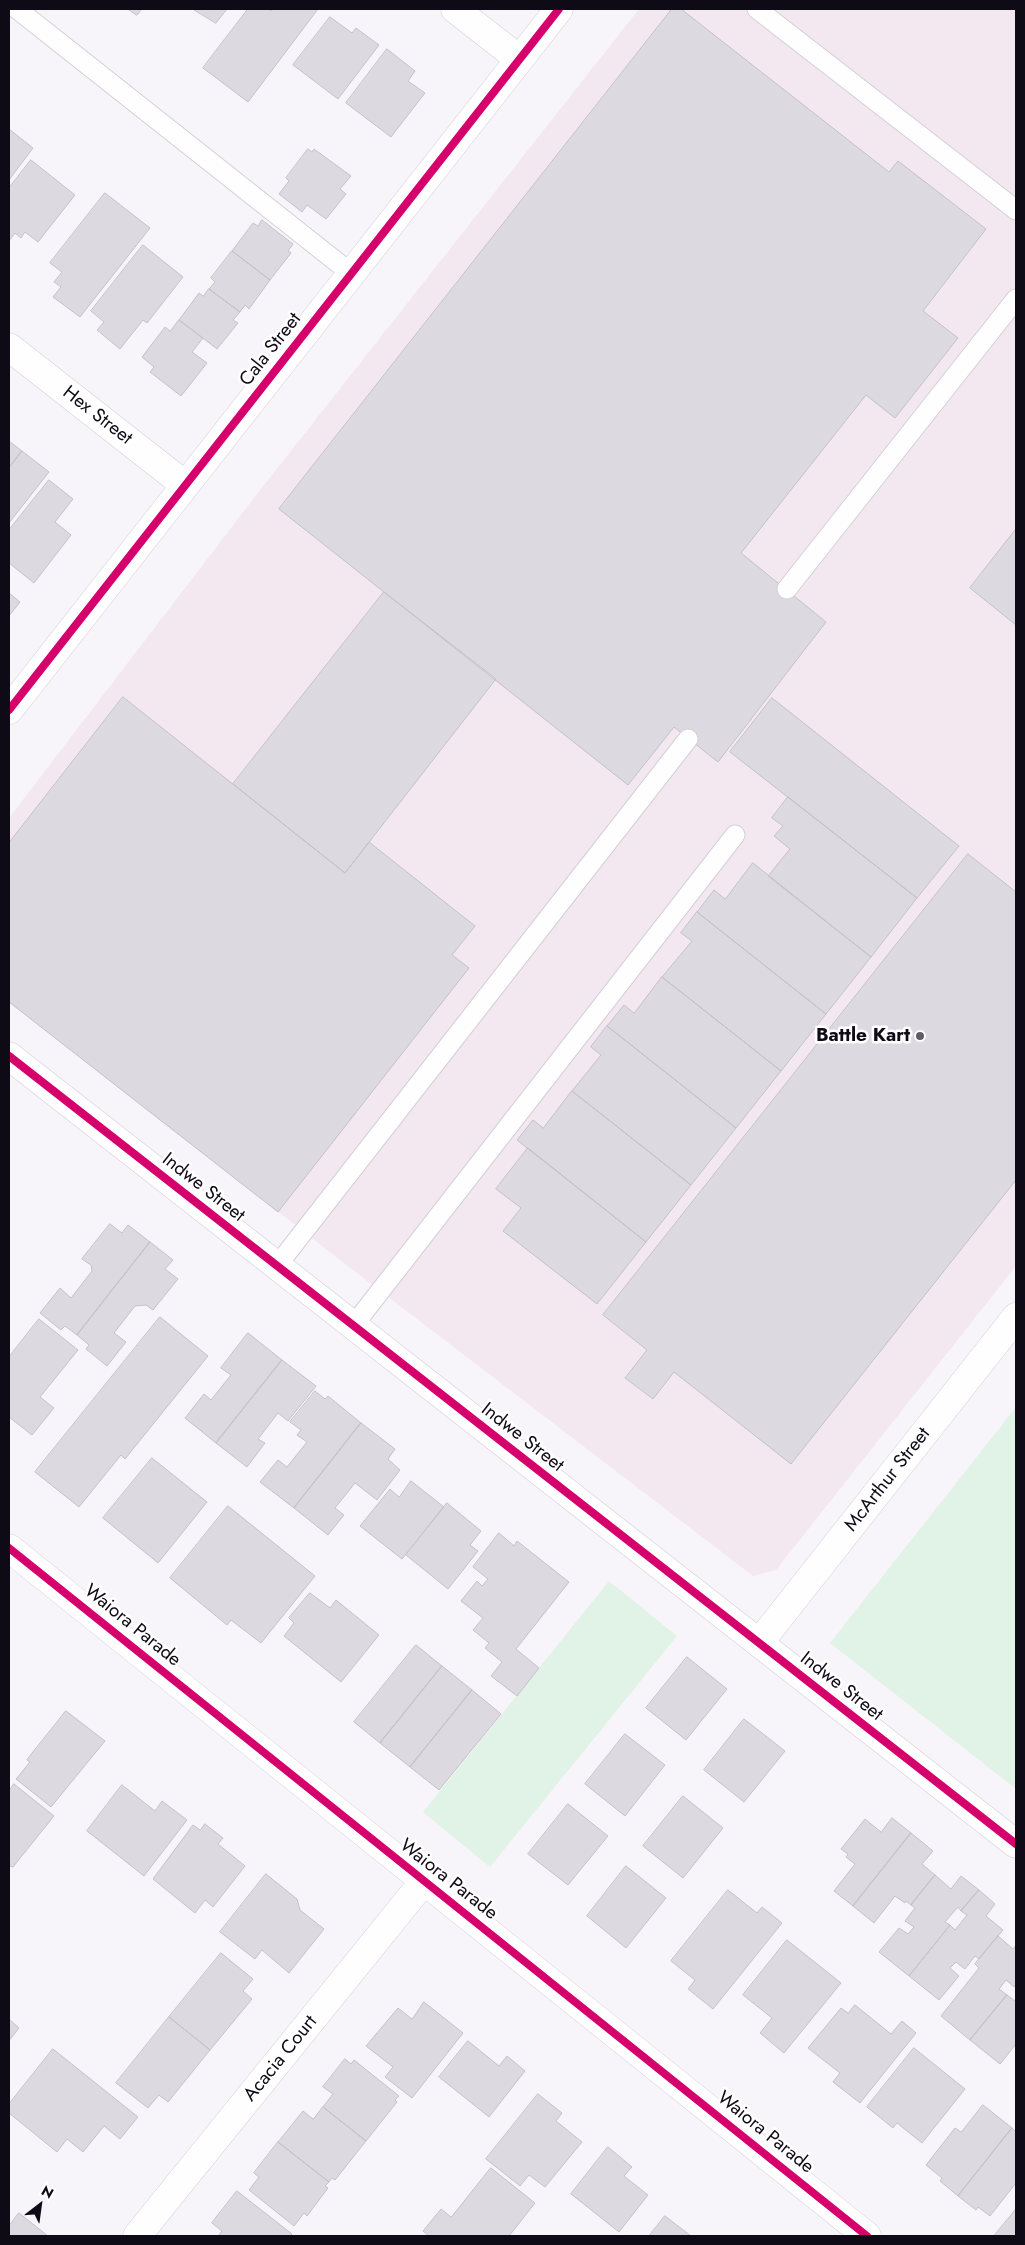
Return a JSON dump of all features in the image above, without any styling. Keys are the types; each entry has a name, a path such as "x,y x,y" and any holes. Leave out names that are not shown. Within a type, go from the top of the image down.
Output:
{"street":[{"path":"455,9 519,59"},
{"name":"Cala Street","path":"12,701 352,274 559,9"},
{"name":"Hex Street","path":"9,347 185,485"},
{"name":"Indwe Street","path":"9,1056 276,1267 1016,1844"},
{"name":"McArthur Street","path":"759,1643 1016,1317"},
{"name":"Waiora Parade","path":"9,1548 868,2236"},
{"name":"Acacia Court","path":"137,2236 424,1881"}],"lane":[{"path":"16,9 352,274"},
{"path":"757,9 1016,210"},
{"path":"787,589 1016,299"},
{"path":"276,1267 688,739"},
{"path":"352,1326 735,834"}],"shaded area":[{"path":"639,9 1016,9 1016,1266 776,1570 753,1576 349,1267 9,1002 9,818 257,494"}],"green space":[{"path":"1016,1407 1016,1789 830,1643"},
{"path":"609,1581 677,1636 490,1867 423,1812"}],"building":[{"path":"128,9 142,9 137,15"},
{"path":"193,9 227,9 216,23"},
{"path":"248,9 268,9 271,11 272,9 318,9 248,102 203,68"},
{"path":"672,9 681,9 889,172 898,161 986,229 923,311 958,338 895,418 866,395 741,553 826,622 718,762 674,727 628,785 279,509"},
{"path":"330,17 352,33 356,28 379,45 338,99 293,65"},
{"path":"387,49 415,71 408,81 425,93 391,137 346,103"},
{"path":"9,129 33,148 9,180"},
{"path":"308,149 312,152 314,149 351,176 340,189 346,194 326,219 307,205 302,212 279,194 289,181 286,178"},
{"path":"31,160 75,195 38,242 25,232 21,238 15,233 9,241 9,188"},
{"path":"105,193 150,228 80,317 53,297 61,287 54,282 62,272 50,263"},
{"path":"262,220 293,244 288,251 291,253 270,280 232,251 253,223 258,226"},
{"path":"143,245 183,277 147,323 143,320 120,349 97,330 104,322 91,311"},
{"path":"232,251 270,280 249,309 245,305 240,312 209,289 215,282 211,278"},
{"path":"209,289 240,312 233,320 238,323 217,349 179,320 199,293 203,296"},
{"path":"179,320 203,338 192,352 207,363 181,396 150,372 154,367 142,357 165,327 170,331"},
{"path":"9,441 22,451 9,468"},
{"path":"22,451 49,472 9,523 9,468"},
{"path":"49,480 73,499 55,522 71,535 34,583 9,563 9,530"},
{"path":"1016,529 1016,625 970,588"},
{"path":"384,592 496,679 345,873 233,784"},
{"path":"9,593 20,602 9,616"},
{"path":"123,697 345,873 369,842 475,926 452,955 469,968 278,1212 9,1002 9,843"},
{"path":"772,698 959,846 917,898 730,752"},
{"path":"788,797 917,898 871,957 768,876 790,849 774,836 783,826 772,818"},
{"name":"Battle Kart","path":"968,854 1016,892 1016,1180 791,1464 674,1372 653,1399 625,1378 647,1350 603,1315"},
{"path":"753,863 871,957 826,1014 697,912 714,890 725,899"},
{"path":"697,912 826,1014 781,1071 662,977 692,941 681,933"},
{"path":"662,977 781,1071 736,1128 607,1026 624,1005 634,1013"},
{"path":"607,1026 736,1128 691,1185 572,1091 601,1055 591,1047"},
{"path":"572,1091 691,1185 646,1242 517,1140 533,1120 543,1128"},
{"path":"528,1148 646,1242 597,1304 503,1231 521,1208 496,1189"},
{"path":"110,1224 122,1233 128,1225 150,1242 77,1335 65,1326 61,1330 40,1313 60,1288 71,1298 92,1271 91,1265 82,1259"},
{"path":"150,1242 173,1260 165,1269 178,1279 153,1310 146,1305 135,1306 114,1333 126,1342 107,1366 86,1349 89,1345 77,1335"},
{"path":"160,1317 208,1356 125,1459 121,1455 79,1507 35,1472"},
{"path":"39,1319 78,1350 40,1397 54,1408 32,1435 9,1417 9,1357"},
{"path":"248,1333 282,1360 216,1443 185,1418 204,1394 211,1400 231,1375 221,1368"},
{"path":"282,1360 316,1386 288,1421 278,1413 258,1439 265,1443 247,1467 216,1443"},
{"path":"315,1391 325,1399 328,1396 361,1423 294,1508 260,1482 278,1460 287,1467 307,1442 297,1435 301,1430 290,1422"},
{"path":"361,1423 395,1449 388,1459 400,1470 377,1500 355,1483 335,1508 344,1515 328,1535 294,1508"},
{"path":"152,1458 207,1502 158,1563 103,1518"},
{"path":"411,1481 444,1507 402,1559 360,1526 390,1489 399,1497"},
{"path":"447,1503 481,1531 470,1545 478,1551 448,1589 406,1555"},
{"path":"228,1506 315,1576 261,1643 231,1620 227,1625 170,1578"},
{"path":"499,1533 514,1546 517,1541 569,1582 516,1649 539,1668 517,1696 491,1676 502,1662 485,1648 489,1643 473,1630 483,1618 461,1601 477,1581 482,1586 488,1579 473,1567"},
{"path":"310,1593 330,1608 336,1600 379,1635 341,1682 284,1636 294,1623 289,1618"},
{"path":"416,1645 442,1666 380,1743 354,1722"},
{"path":"687,1657 727,1689 686,1740 646,1708"},
{"path":"442,1666 472,1690 410,1767 380,1743"},
{"path":"472,1690 501,1714 439,1790 410,1767"},
{"path":"66,1711 105,1741 51,1807 16,1779 30,1762 27,1760"},
{"path":"744,1719 785,1751 744,1802 704,1770"},
{"path":"625,1734 665,1765 625,1816 585,1784"},
{"path":"14,1784 54,1816 13,1867 9,1866 9,1791"},
{"path":"122,1785 155,1811 162,1801 187,1820 144,1876 87,1831"},
{"path":"683,1796 723,1828 683,1878 643,1846"},
{"path":"568,1804 608,1836 568,1885 528,1854"},
{"path":"892,1818 911,1833 853,1906 834,1891 855,1864 846,1857 848,1854 841,1849 865,1819 881,1832"},
{"path":"205,1824 223,1838 218,1844 245,1866 213,1907 205,1900 195,1913 153,1879 193,1825 200,1830"},
{"path":"911,1833 933,1851 922,1864 935,1875 911,1905 895,1896 874,1923 853,1906"},
{"path":"626,1866 666,1898 626,1948 587,1916"},
{"path":"266,1874 297,1899 300,1910 324,1929 289,1973 262,1950 255,1959 220,1932"},
{"path":"935,1875 951,1889 961,1876 979,1890 961,1911 958,1907 945,1922 950,1925 909,1976 879,1952 899,1928 908,1934 914,1927 905,1921 915,1908 911,1905"},
{"path":"728,1890 757,1913 762,1907 782,1923 713,2009 688,1989 695,1980 671,1961"},
{"path":"979,1890 995,1904 986,1916 1003,1930 979,1959 975,1956 965,1969 956,1962 950,1968 959,1976 939,2000 909,1976 950,1925 955,1930 967,1915 961,1911"},
{"path":"998,1936 1013,1949 1016,1945 1016,1984 1014,1987 1006,1980 999,1989 1007,1995 970,2040 941,2016 979,1968 975,1964"},
{"path":"787,1940 841,1983 784,2053 760,2033 772,2018 743,1995"},
{"path":"221,1953 253,1979 243,1991 252,1999 210,2050 169,2017"},
{"path":"1007,1995 1015,2001 1016,1999 1016,2044 1000,2064 970,2040"},
{"path":"424,2002 463,2033 412,2098 385,2077 393,2067 366,2046 398,2008 412,2019"},
{"path":"855,2005 891,2034 902,2021 916,2033 860,2103 833,2082 840,2073 808,2048 841,2008 848,2013"},
{"path":"169,2017 210,2050 168,2102 159,2095 148,2108 116,2083"},
{"path":"9,2019 19,2028 9,2041"},
{"path":"468,2041 499,2066 507,2056 525,2071 489,2117 439,2077"},
{"path":"914,2048 965,2089 922,2143 897,2123 893,2128 867,2107"},
{"path":"53,2049 138,2117 120,2139 104,2126 83,2152 67,2139 57,2152 9,2113 9,2104"},
{"path":"345,2059 351,2064 354,2060 399,2096 395,2100 397,2102 366,2141 323,2107 333,2094 323,2087"},
{"path":"538,2094 562,2113 556,2121 582,2142 545,2187 529,2175 520,2186 486,2159"},
{"path":"983,2105 1012,2128 958,2196 940,2181 942,2178 926,2165 955,2128 961,2132"},
{"path":"323,2107 366,2141 335,2180 332,2178 329,2182 278,2142 303,2111 313,2119"},
{"path":"1012,2128 1016,2132 1016,2183 990,2216 978,2207 976,2210 958,2196"},
{"path":"278,2142 329,2182 325,2186 328,2188 307,2216 304,2213 294,2226 249,2190 259,2177 254,2173"},
{"path":"608,2147 632,2167 624,2176 648,2195 619,2232 571,2194"},
{"path":"491,2168 535,2203 509,2236 429,2236 423,2231 441,2209 451,2217"},
{"path":"237,2191 292,2234 290,2236 218,2236 222,2231 212,2223"},
{"path":"1016,2209 1016,2236 994,2236"},
{"path":"19,2213 48,2236 9,2236 9,2226"},
{"path":"665,2216 691,2236 649,2236"}],"cycle path":[{"path":"9,710 559,9"},
{"path":"9,1056 1016,1844"},
{"path":"9,1548 867,2236"}],"place":[{"name":"Battle Kart","path":"920,1036"}]}
